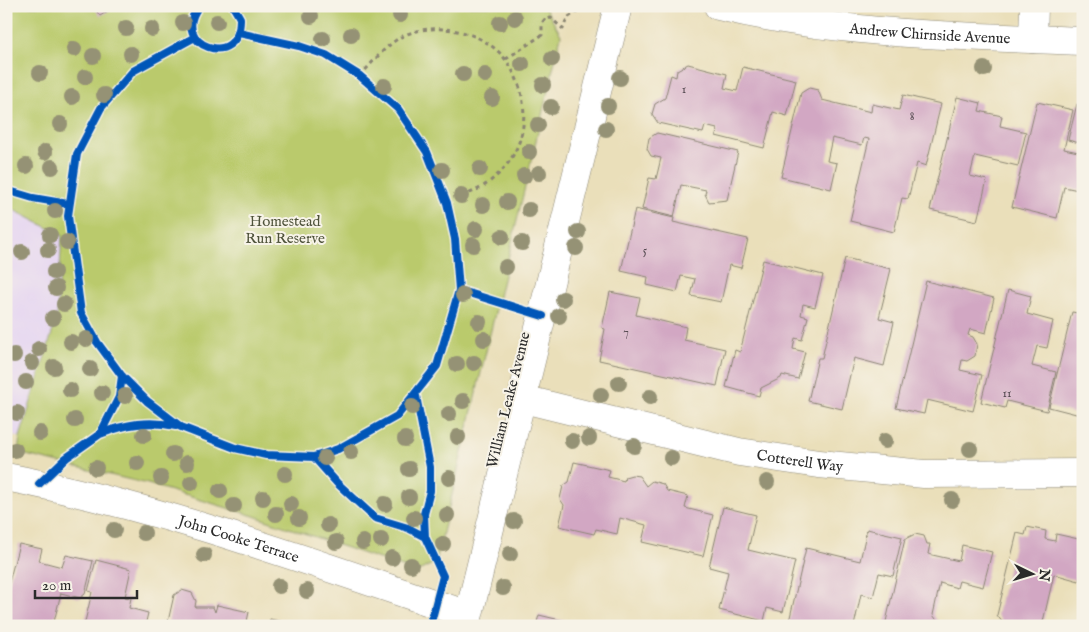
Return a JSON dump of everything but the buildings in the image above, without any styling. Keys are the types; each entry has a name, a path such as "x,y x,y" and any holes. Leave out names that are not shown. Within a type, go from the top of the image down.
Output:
{"street":[{"name":"William Leake Avenue","path":"467,620 523,399 618,6"},
{"name":"Andrew Chirnside Avenue","path":"718,6 784,19 849,28 1083,42"},
{"path":"1033,39 1034,6"},
{"name":"Cotterell Way","path":"523,399 739,452 819,464 924,474 1083,473"},
{"name":"John Cooke Terrace","path":"6,477 142,509 214,530 467,620"}],"path":[{"path":"506,59 542,35 542,23 545,19 551,18 563,30 567,18 586,6"},
{"path":"360,76 387,46 416,31 432,28 451,30 469,35 486,43 506,59 518,82 524,103 522,139 512,158 494,178 474,191 446,199 449,212"}],"shaded area":[{"path":"6,206 62,235 57,317 20,437 6,436"}],"green space":[{"name":"Homestead Run Reserve","path":"6,6 544,6 561,35 436,562 417,572 254,516 148,484 18,453 20,437 57,317 62,235 6,206"}],"cycle path":[{"path":"199,6 192,20 192,32 199,41 208,47 219,48 230,44 237,35 240,18 233,6"},
{"path":"195,37 133,71 101,108 77,154 68,216 81,313 97,342 122,376 147,401 181,427 235,448 266,455 314,457 338,449 397,416 437,366 459,290 455,239 447,203 427,152 398,109 360,76 326,55 299,46 239,33"},
{"path":"6,190 33,198 68,204"},
{"path":"459,290 543,316"},
{"path":"39,484 66,458 100,434 119,397 122,376"},
{"path":"416,396 430,467 430,491 424,514 425,537 443,576 430,626"},
{"path":"100,434 137,424 156,423 176,426"},
{"path":"314,457 337,483 375,518 408,528 425,537"}]}
